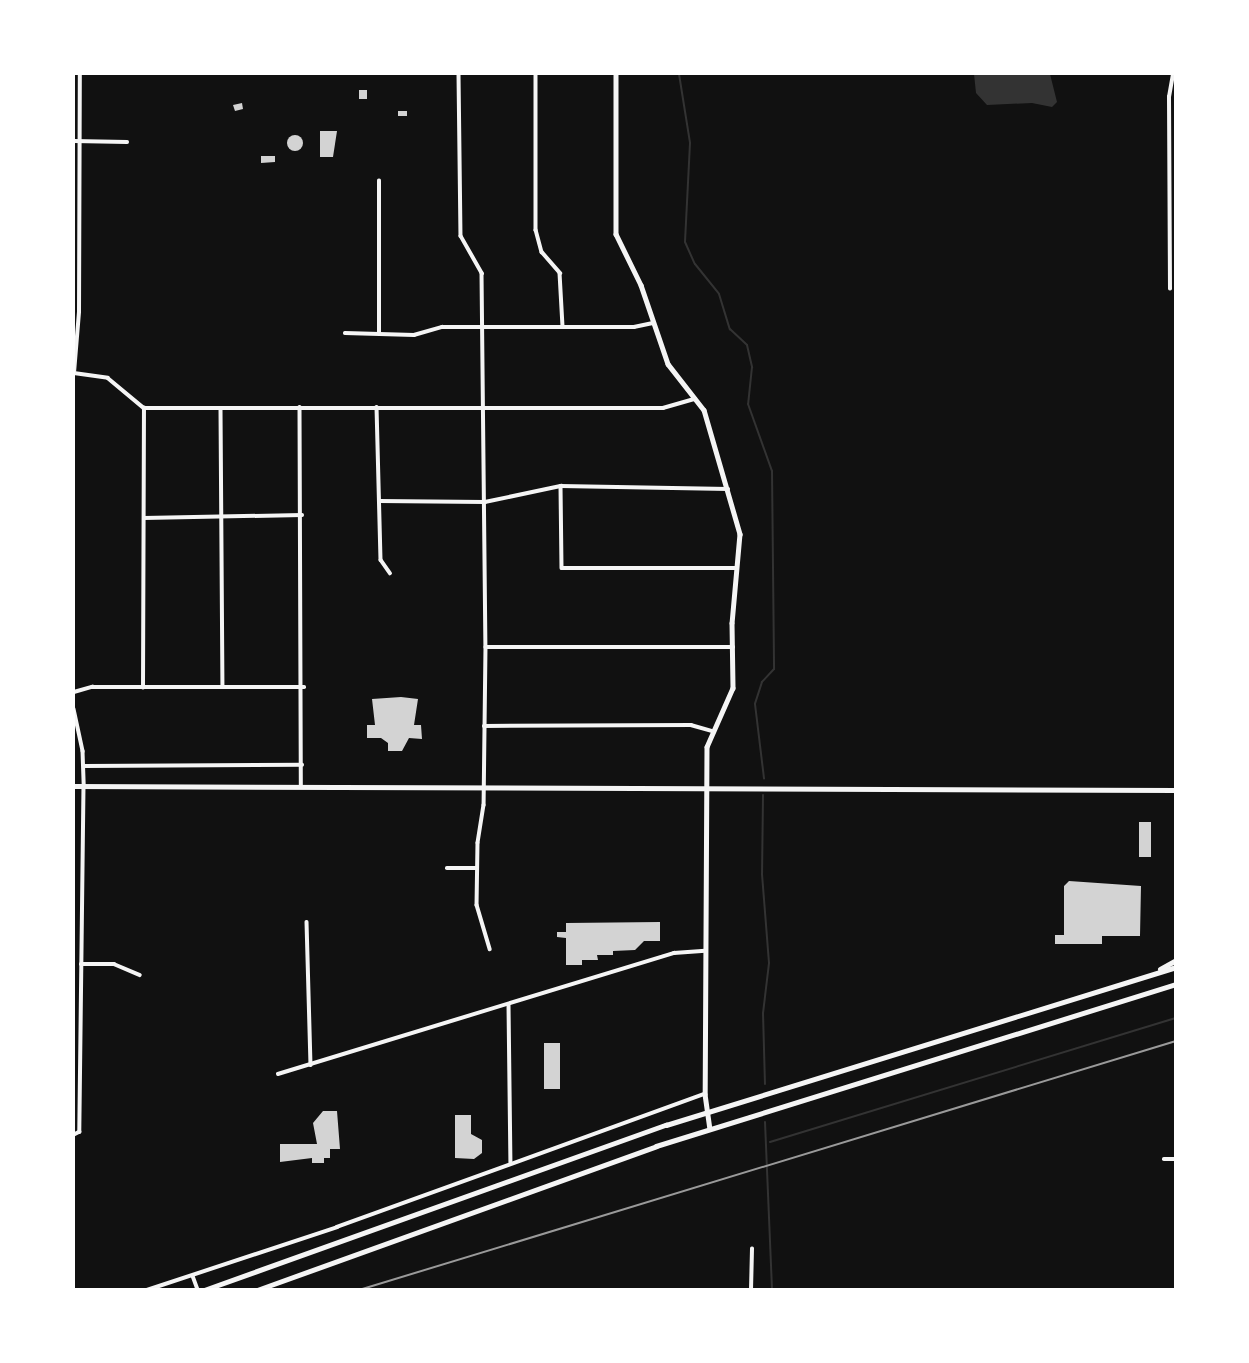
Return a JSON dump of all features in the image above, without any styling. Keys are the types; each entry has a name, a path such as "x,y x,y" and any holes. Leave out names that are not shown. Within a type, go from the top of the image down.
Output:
{"main road":[{"path":"74,786 705,786 1175,790"},
{"path":"1126,982 1175,960"},
{"path":"204,1290 708,1112 1175,967"},
{"path":"257,1290 710,1128 1175,984"}],"street":[{"path":"80,74 74,373 108,378 144,408 663,408 697,398"},
{"path":"459,74 461,236 482,273 486,647 484,786 477,868 477,905 490,949"},
{"path":"536,74 536,230 542,252 560,273 563,326"},
{"path":"616,74 617,234 668,364 697,398 728,489 740,534 733,688 712,731 705,786 705,1094 710,1128"},
{"path":"1170,289 1169,167 1173,74"},
{"path":"74,141 127,142"},
{"path":"1169,167 1175,167"},
{"path":"379,181 379,334"},
{"path":"1170,245 1175,245"},
{"path":"345,333 379,334 482,327 653,323"},
{"path":"300,407 304,687 301,786"},
{"path":"377,407 381,560 390,573"},
{"path":"143,688 144,408"},
{"path":"221,408 223,687"},
{"path":"379,502 485,502 561,486 728,489"},
{"path":"561,486 562,568 738,568"},
{"path":"144,518 302,516"},
{"path":"486,647 733,647"},
{"path":"74,692 143,688 304,687"},
{"path":"74,709 84,766 80,1132 74,1135"},
{"path":"484,726 691,725 712,731"},
{"path":"84,766 302,765"},
{"path":"447,868 477,868"},
{"path":"307,922 311,1065"},
{"path":"278,1074 674,953 705,951"},
{"path":"81,964 114,964 140,975"},
{"path":"509,1005 511,1162"},
{"path":"147,1290 705,1094"},
{"path":"1164,1159 1175,1159"},
{"path":"751,1290 752,1249"},
{"path":"193,1276 198,1290"}],"shaded area":[{"path":"974,74 1050,74 1057,102 1052,107 1032,103 987,105 976,93"}],"building":[{"path":"359,90 367,90 367,99 359,99"},
{"path":"242,103 243,109 235,111 233,105"},
{"path":"398,111 407,111 407,116 398,116"},
{"path":"320,131 337,131 333,157 320,157"},
{"path":"295,135 303,143 295,151 287,143"},
{"path":"261,156 275,156 275,162 261,163"},
{"path":"372,699 418,699 414,725 421,725 422,739 409,738 402,751 388,751 388,743 381,738 367,738 367,725 375,725"},
{"path":"1139,822 1151,822 1151,857 1139,857"},
{"path":"1069,881 1141,886 1140,936 1102,936 1102,944 1055,944 1055,935 1064,935 1064,886"},
{"path":"660,922 660,941 644,941 635,950 613,951 613,955 597,955 598,960 582,960 582,965 566,965 566,938 557,937 557,932 566,932 566,923"},
{"path":"544,1043 560,1043 560,1089 544,1089"},
{"path":"323,1111 337,1111 340,1149 330,1149 330,1158 324,1158 324,1163 312,1163 312,1158 280,1162 280,1144 317,1144 313,1123"},
{"path":"455,1115 471,1115 471,1134 482,1140 482,1153 474,1159 455,1158"}],"waterway":[{"path":"679,74 690,143 685,242 695,264 719,294 730,329 747,345 752,367 748,404 772,471 774,669 762,682 755,704 764,778"},
{"path":"763,795 762,874 769,963 763,1013 765,1084"},
{"path":"770,1142 1176,1018"},
{"path":"765,1122 772,1290"}],"railway":[{"path":"359,1290 1176,1041"}]}
